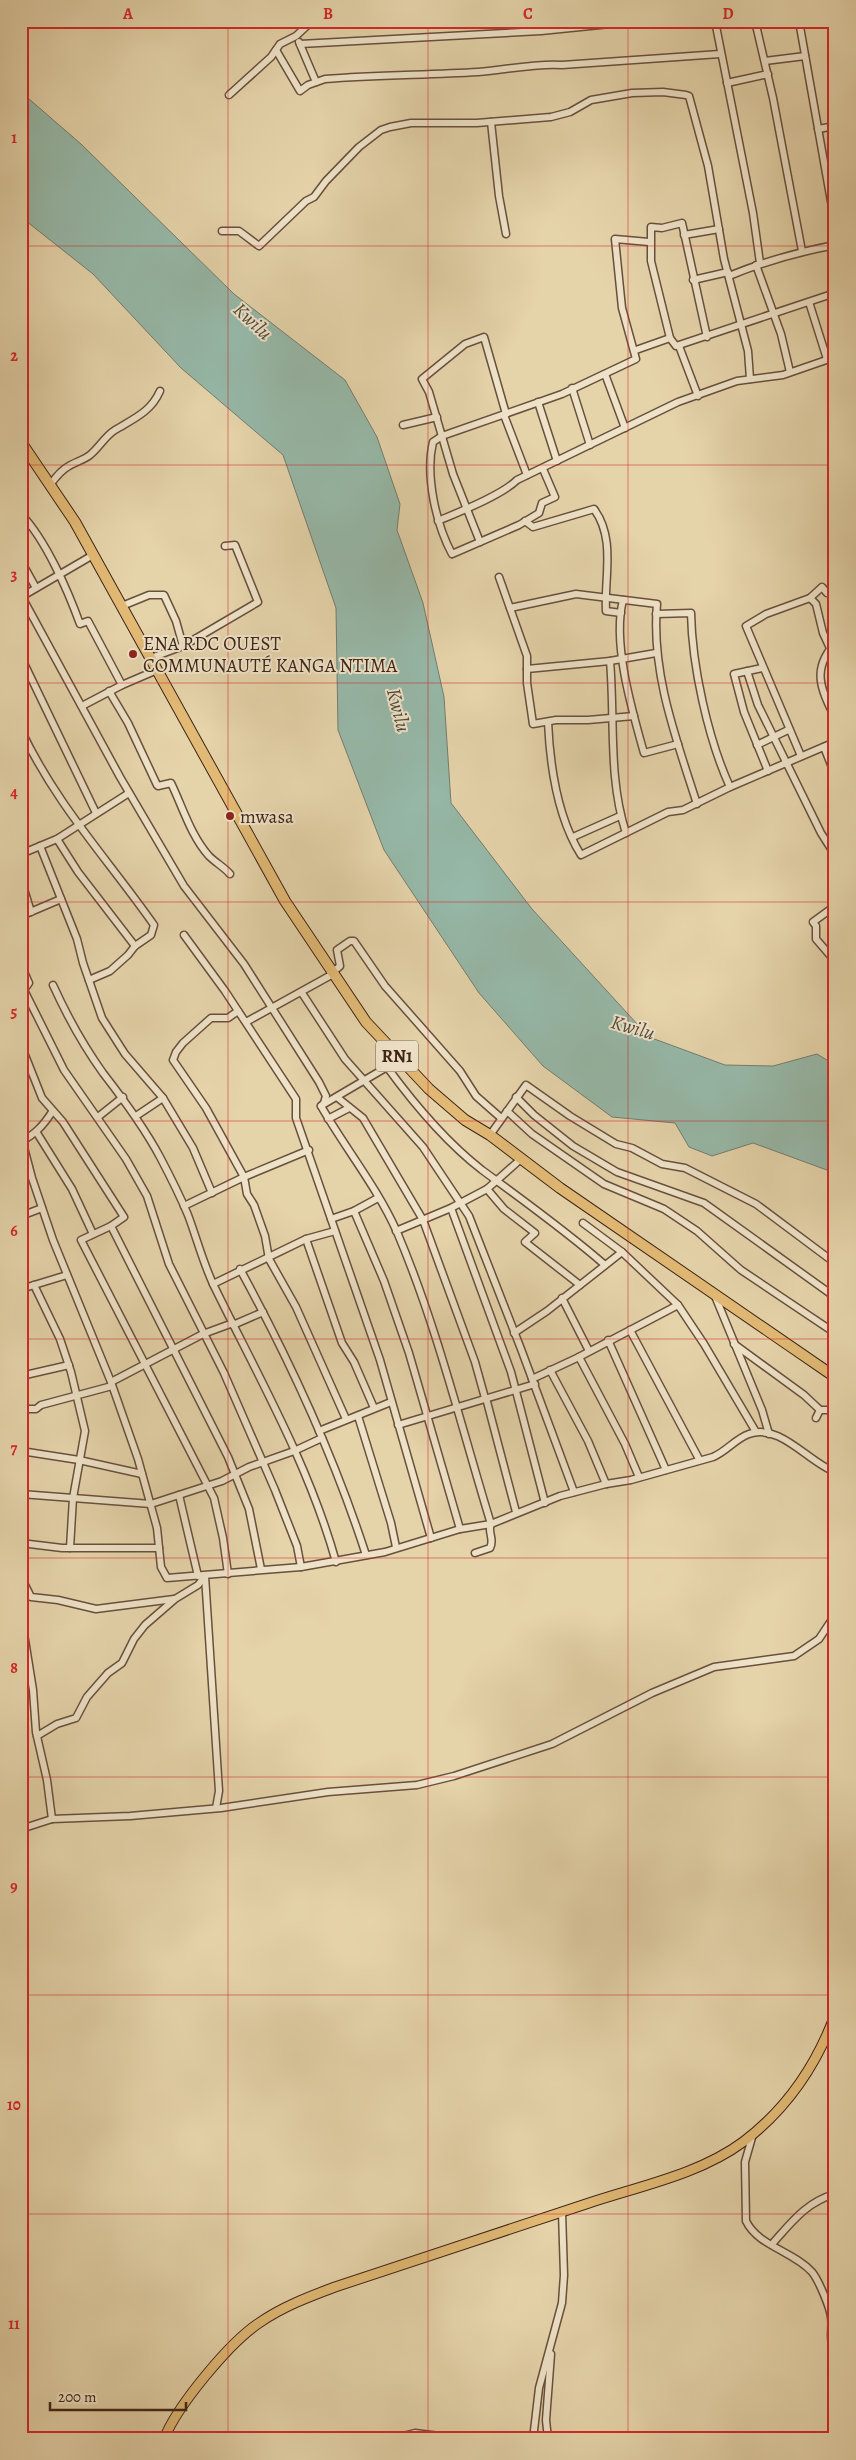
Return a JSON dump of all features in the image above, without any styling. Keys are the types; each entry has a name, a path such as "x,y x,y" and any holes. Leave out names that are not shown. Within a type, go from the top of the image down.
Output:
{"highway":[{"name":"RN1","path":"21,442 93,555 285,901 366,1022 429,1089 465,1120 490,1135 568,1193 835,1377"}],"main road":[{"path":"164,2439 186,2402 216,2364 256,2325 282,2309 325,2290 703,2164 742,2142 780,2109 802,2082 823,2045 835,2015"}],"street":[{"path":"229,95 280,44 296,36 312,21"},
{"path":"300,44 541,31 630,22 666,21"},
{"path":"715,21 758,264 790,372"},
{"path":"756,21 802,251"},
{"path":"800,21 835,224"},
{"path":"296,36 316,82"},
{"path":"276,50 300,91 325,79 479,72 550,63 562,65 720,54"},
{"path":"765,60 805,56"},
{"path":"727,82 768,74"},
{"path":"222,231 239,232 259,246 306,201 314,197 326,181 359,147 381,130 411,123 491,122 561,115 591,100 625,94 663,92 690,96 708,166 728,274 748,351 750,379"},
{"path":"491,122 499,196 506,234"},
{"path":"818,130 835,126"},
{"path":"707,337 682,223 662,228 651,226 649,242 670,338 674,345 679,346 707,337 835,293"},
{"path":"684,235 719,229"},
{"path":"543,469 555,497 542,503 539,513 452,554 438,521 434,504 431,456 433,442 442,436 538,402 634,362 636,350 622,308 615,239 649,242"},
{"path":"693,280 728,274 802,251 835,245"},
{"path":"809,302 827,360"},
{"path":"480,542 442,436 429,392 422,379 465,344 484,337 505,414 527,475"},
{"path":"636,350 670,338"},
{"path":"679,346 698,396"},
{"path":"438,521 467,509 527,475 543,469 668,406 737,381 790,372 817,365 835,357"},
{"path":"605,374 625,428"},
{"path":"572,388 590,445"},
{"path":"50,485 66,467 89,456 114,430 125,426 136,416 143,414 157,398 160,391"},
{"path":"538,402 557,461"},
{"path":"403,425 437,417"},
{"path":"525,521 533,526 594,509 604,523 608,571 605,597 606,611 621,613"},
{"path":"21,514 38,536 80,624 88,621 122,685"},
{"path":"151,658 183,646 258,602 235,545 224,546"},
{"path":"93,555 22,597 130,793 184,886 244,964 319,1082 326,1096 321,1106"},
{"path":"21,561 36,588"},
{"path":"499,577 527,656 534,724 552,720 572,721 634,716"},
{"path":"801,756 788,730 746,626 766,614 810,598 822,588 827,593 835,586"},
{"path":"510,608 576,594 657,604 656,653 664,696 697,804"},
{"path":"122,606 149,595 164,595 176,621 183,646"},
{"path":"810,598 816,604 823,633 832,646 820,668 820,680 835,718"},
{"path":"623,600 620,639 634,716 644,753 678,744"},
{"path":"656,614 692,613 692,638 696,663 712,732 730,787"},
{"path":"527,669 610,661 656,653"},
{"path":"21,657 96,813"},
{"path":"610,661 613,742 620,816 626,833"},
{"path":"762,668 734,674 744,712 768,771"},
{"path":"82,706 109,691 157,670"},
{"path":"747,671 758,705 824,839 835,855"},
{"path":"109,691 128,723 157,785 171,783 198,841 208,855 230,874"},
{"path":"548,722 553,774 573,837 581,855 668,812 683,810 730,787 835,742"},
{"path":"21,730 34,757 78,826 154,925 151,935 135,946 110,971 89,980"},
{"path":"757,745 788,730"},
{"path":"824,747 835,775"},
{"path":"21,842 23,854 57,839 130,793"},
{"path":"573,837 620,816"},
{"path":"57,839 78,872 135,946"},
{"path":"40,846 77,939 102,1018 125,1054 163,1098 193,1148 212,1193"},
{"path":"21,879 31,912"},
{"path":"21,916 61,899"},
{"path":"835,906 813,922 816,926 816,939 835,962"},
{"path":"184,935 246,1022 296,1099 296,1118 309,1150 380,1360 431,1538"},
{"path":"246,1022 302,993 333,974 340,966 337,950 350,941 354,941 385,986 460,1071 476,1096 501,1118"},
{"path":"21,965 29,983 24,990 64,1070 126,1159 147,1196 168,1264 224,1373 264,1463 297,1546 300,1566"},
{"path":"53,985 72,1024 103,1073 136,1116 160,1157 184,1206 213,1284 256,1367 294,1451 328,1532 336,1562"},
{"path":"302,993 345,1058 423,1147 469,1216 574,1492"},
{"path":"238,1011 228,1018 211,1018 184,1043 176,1052 173,1060 206,1108 244,1177 247,1194 254,1206 265,1236 269,1259 311,1338 346,1419"},
{"path":"21,1045 40,1093 52,1112 64,1122 124,1217 111,1226 81,1240 120,1312 144,1365 214,1498 223,1538 228,1574"},
{"path":"321,1106 338,1098 365,1079 387,1067 443,1134 482,1169 512,1193 567,1231 606,1265"},
{"path":"490,1135 526,1085 570,1116 616,1144 632,1148 662,1164 686,1168 756,1204 835,1263"},
{"path":"98,1117 123,1097"},
{"path":"516,1097 534,1115 573,1146 617,1172 704,1203 835,1297"},
{"path":"136,1116 163,1098"},
{"path":"338,1098 363,1118 424,1220 476,1362 516,1512"},
{"path":"321,1106 378,1198 396,1231 430,1323 491,1524 489,1527 492,1544 490,1548 475,1553"},
{"path":"328,1119 349,1108"},
{"path":"506,1111 532,1134 604,1184 664,1210 697,1230 741,1270 835,1333"},
{"path":"52,1112 45,1125 36,1133 22,1139 42,1208 112,1384 142,1474 157,1528 164,1576 170,1578 228,1574 336,1562 396,1548 460,1529 491,1524 516,1512 574,1492 666,1470 725,1452 739,1439 756,1432 769,1434 786,1441 835,1472"},
{"path":"36,1133 72,1189 93,1234"},
{"path":"184,1206 244,1177 309,1150"},
{"path":"396,1231 451,1208 487,1189 522,1158"},
{"path":"487,1189 504,1209 535,1233 525,1242 580,1285"},
{"path":"331,1219 354,1211 378,1198"},
{"path":"21,1216 42,1208"},
{"path":"451,1208 516,1389 545,1503"},
{"path":"354,1211 384,1281 428,1416 460,1529"},
{"path":"583,1223 622,1252 678,1305 704,1344 756,1432"},
{"path":"111,1226 150,1307 174,1348 235,1474 249,1509 261,1569"},
{"path":"213,1284 240,1269 269,1259 306,1239 335,1231"},
{"path":"306,1239 342,1343 354,1362 374,1408"},
{"path":"514,1333 622,1252"},
{"path":"240,1269 300,1385 337,1470 366,1555"},
{"path":"21,1289 67,1274"},
{"path":"34,1286 60,1339 78,1397 85,1431 73,1498 70,1548"},
{"path":"715,1294 762,1410 769,1434"},
{"path":"562,1298 590,1351"},
{"path":"398,1424 516,1389 678,1305"},
{"path":"21,1409 36,1409 41,1405 78,1397 112,1384 174,1348 203,1334 263,1312"},
{"path":"630,1330 699,1459"},
{"path":"608,1340 666,1470"},
{"path":"734,1344 804,1395 820,1410 835,1410"},
{"path":"579,1357 625,1444 639,1477"},
{"path":"21,1376 68,1364"},
{"path":"550,1370 588,1440 606,1484"},
{"path":"319,1431 391,1402"},
{"path":"816,1418 820,1410"},
{"path":"358,1416 386,1506 396,1548"},
{"path":"21,1494 151,1504 208,1486 322,1438"},
{"path":"21,1451 79,1460 142,1474"},
{"path":"179,1495 202,1576 219,1791 216,1808"},
{"path":"21,1544 70,1548 159,1548"},
{"path":"21,1576 31,1597 96,1609 175,1599"},
{"path":"37,1736 57,1724 76,1718 86,1697 108,1673 122,1662 134,1639 175,1599 198,1585 202,1576"},
{"path":"21,1615 33,1690 37,1736 47,1780 52,1819"},
{"path":"21,1829 52,1819 130,1816 216,1808 328,1792 417,1785 454,1776 552,1744 652,1692 714,1667 794,1656 819,1638 835,1615"},
{"path":"754,2133 745,2162 746,2221 749,2227 812,2272 832,2316 831,2343 835,2350"},
{"path":"772,2244 802,2210 813,2202 835,2194"},
{"path":"533,2439 539,2388 564,2287 562,2212"},
{"path":"548,2439 546,2420 552,2340"},
{"path":"391,2439 415,2433 464,2439"}],"water":[{"name":"Kwilu","path":"21,92 81,144 234,294 345,380 377,437 400,504 397,530 423,603 444,697 451,803 532,909 649,1037 725,1065 773,1066 817,1054 835,1065 835,1173 753,1143 712,1156 689,1147 675,1123 612,1117 543,1066 479,993 384,850 338,730 336,608 283,455 181,368 93,274 21,217"}],"place":[{"name":"ENA RDC OUEST COMMUNAUTÉ KANGA NTIMA","path":"133,654"},
{"name":"mwasa","path":"230,816"}]}
